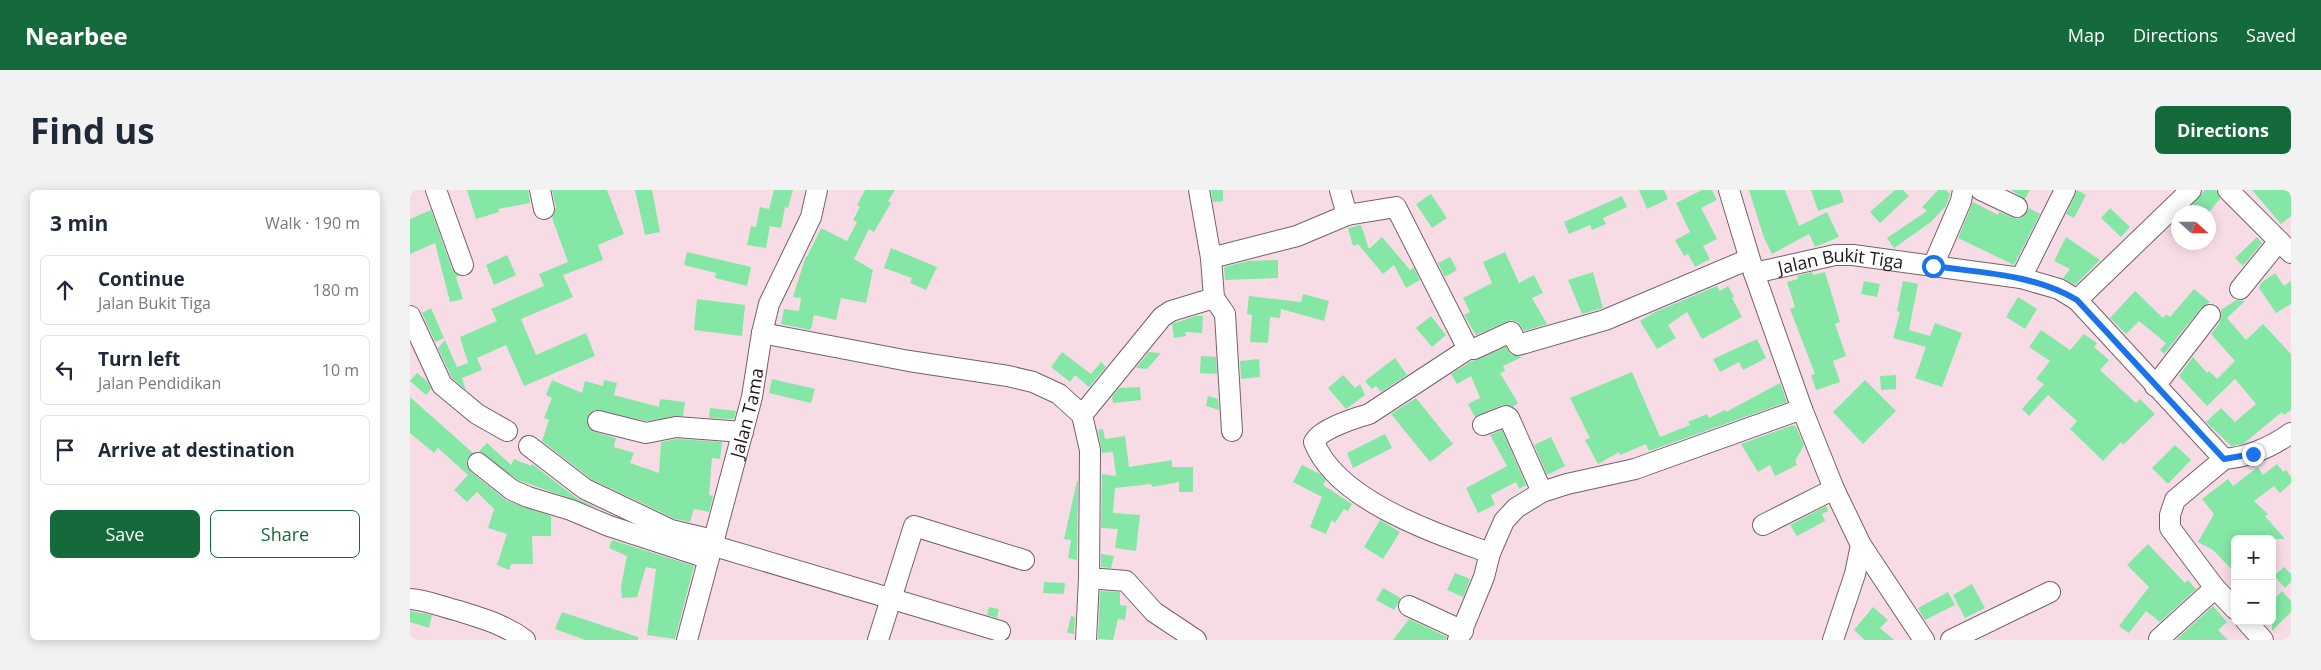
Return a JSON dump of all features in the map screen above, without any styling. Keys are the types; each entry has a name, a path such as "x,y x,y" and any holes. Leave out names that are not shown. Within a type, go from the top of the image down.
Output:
{"street":[{"path":"436,190 463,266"},
{"name":"Jalan Tama","path":"687,640 752,397 762,333 769,304 811,217 817,190"},
{"path":"1198,190 1211,258 1214,298 1225,314 1232,431"},
{"path":"1340,190 1346,215"},
{"path":"1729,190 1751,266 1802,409 1834,489 1860,545 1924,640"},
{"path":"1933,266 1961,201 1963,190"},
{"path":"1981,190 2017,207"},
{"path":"2021,278 2065,190"},
{"path":"2077,300 2191,190"},
{"path":"2228,190 2285,247 2240,289"},
{"path":"1211,258 1297,236 1346,215 1396,207 1468,349 1369,414 1354,418 1320,434 1314,442 1319,456 1347,483 1379,507 1420,528 1490,553"},
{"name":"Jalan Bukit Tiga","path":"1468,349 1474,349 1511,332 1518,345 1605,320 1751,266 1835,255 1853,255 2021,278 2059,289 2077,300 2224,459"},
{"path":"1082,414 1162,317 1171,311 1214,298"},
{"path":"2155,386 2210,315"},
{"path":"410,316 442,385 477,414 507,431"},
{"path":"762,333 1033,382 1060,394 1082,414 1090,450 1089,578 1086,640"},
{"path":"1409,606 1461,635 1484,577 1490,553 1504,521 1516,508 1542,492 1567,484 1635,469 1802,409"},
{"path":"1483,425 1506,416 1509,418 1542,492"},
{"path":"598,421 646,433 676,427 743,432"},
{"path":"2231,605 2175,538 2170,528 2170,515 2175,500 2224,459 2253,454 2278,442 2291,433"},
{"path":"529,446 585,489 711,548"},
{"path":"478,463 512,490 528,498 571,510 610,526 711,548 1000,631"},
{"path":"1763,524 1834,489"},
{"path":"878,640 914,526 1024,560"},
{"path":"1833,640 1855,574 1860,545"},
{"path":"1089,578 1126,581 1154,612 1196,640"},
{"path":"2159,639 2215,588"},
{"path":"1951,640 2050,592"},
{"path":"410,600 430,602 489,619 507,627 525,640"},
{"path":"2250,625 2264,640"}],"building":[{"path":"467,190 528,190 530,203 498,209 499,212 476,219"},
{"path":"552,190 607,190 624,234 598,245 603,260 563,275 573,297 521,319 536,355 586,333 595,356 524,386 506,345 477,358 482,370 462,378 466,390 452,378 438,348 445,340 457,367 468,363 460,337 497,321 491,309 544,286 539,274 568,262 552,218 556,207"},
{"path":"635,190 652,190 660,232 645,235"},
{"path":"774,190 793,190 788,208 785,207 781,228 770,226 766,248 747,245 751,226 756,227 760,207 769,209"},
{"path":"865,190 895,190 888,201 891,203 874,232 869,229 854,259 873,270 866,303 841,298 836,320 814,315 811,330 781,324 784,309 799,311 801,298 793,297 806,256 821,228 847,241 857,222 853,220 860,207 857,205"},
{"path":"1211,190 1223,190 1223,201 1213,202"},
{"path":"1639,190 1664,190 1668,199 1647,209"},
{"path":"1702,190 1712,190 1717,200 1701,208 1717,239 1703,246 1710,259 1695,267 1688,254 1684,256 1675,240 1690,232 1676,203"},
{"path":"1749,190 1785,190 1799,226 1827,212 1839,237 1815,247 1809,234 1772,254 1764,238"},
{"path":"1811,190 1840,190 1844,202 1818,211"},
{"path":"1895,190 1903,190 1909,196 1880,223 1870,212"},
{"path":"1938,190 1946,190 1950,194 1946,206 1931,222 1894,248 1887,238 1927,211 1922,207"},
{"path":"2011,190 2030,190 2025,199"},
{"path":"2077,190 2086,195 2074,218 2066,214"},
{"path":"2205,190 2216,190 2220,199 2215,205 2192,205"},
{"path":"2252,190 2291,190 2291,216 2281,224"},
{"path":"1431,194 1447,218 1432,228 1416,204"},
{"path":"1622,196 1627,207 1603,218 1606,224 1592,230 1590,225 1569,234 1564,222"},
{"path":"1973,202 1998,215 1999,212 2017,219 2024,216 2029,208 2040,214 2014,265 1958,238"},
{"path":"2110,208 2130,227 2121,237 2101,218"},
{"path":"431,210 452,269 459,276 456,277 463,299 450,302 435,243 410,254 410,219"},
{"path":"1361,225 1369,249 1382,237 1410,270 1414,268 1420,280 1406,288 1394,265 1383,274 1358,244 1353,246 1348,228"},
{"path":"2066,237 2100,260 2075,285 2063,278 2070,269 2054,261"},
{"path":"2257,237 2262,243 2243,266 2235,258"},
{"path":"891,248 937,267 926,290 910,283 912,278 884,268"},
{"path":"687,252 751,267 747,286 715,278 716,273 684,265"},
{"path":"1505,252 1519,283 1534,275 1543,293 1532,298 1547,324 1524,331 1518,322 1511,320 1476,335 1464,315 1470,312 1463,298 1492,283 1483,262"},
{"path":"507,255 516,275 494,285 486,265"},
{"path":"1450,257 1457,270 1445,277 1438,263"},
{"path":"1278,260 1278,278 1225,280 1224,267 1248,261"},
{"path":"1593,272 1603,308 1582,314 1568,280"},
{"path":"1812,272 1813,275 1825,272 1840,322 1835,324 1846,356 1833,361 1840,382 1816,390 1811,375 1815,374 1790,309 1795,307 1787,282 1798,279 1797,276"},
{"path":"2275,273 2284,286 2291,281 2291,304 2276,313 2259,288 2261,283"},
{"path":"1864,281 1880,284 1877,297 1861,294"},
{"path":"1903,281 1918,284 1909,330 1930,336 1935,323 1962,333 1942,387 1915,378 1926,347 1893,338 1900,312 1897,311"},
{"path":"1717,286 1720,291 1728,286 1742,317 1702,339 1687,312 1668,325 1676,338 1657,349 1640,321 1655,312"},
{"path":"2194,289 2210,302 2201,308 2164,354 2160,350 2166,343 2139,321 2126,334 2110,318 2135,291 2163,318 2166,314 2170,317"},
{"path":"1303,294 1329,301 1324,321 1281,309 1280,318 1270,317 1268,343 1250,342 1252,315 1247,314 1249,296 1301,302"},
{"path":"2018,297 2037,309 2025,329 2006,317"},
{"path":"697,299 745,305 742,336 694,330"},
{"path":"2236,300 2245,301 2227,318 2246,340 2263,324 2291,354 2291,410 2284,415 2282,412 2243,444 2231,446 2206,422 2221,408 2235,422 2256,404 2235,379 2207,406 2179,376 2193,357 2207,373 2209,371 2217,379 2235,361 2211,334 2220,322 2221,310"},
{"path":"431,308 444,338 435,342 422,313"},
{"path":"1196,316 1203,316 1202,333 1185,332 1186,336 1174,338 1172,324"},
{"path":"1431,316 1446,335 1432,347 1416,328"},
{"path":"2041,330 2070,350 2084,334 2097,343 2094,347 2109,360 2100,370 2136,403 2140,399 2155,414 2123,445 2121,442 2103,461 2070,429 2077,421 2048,395 2029,416 2022,409 2044,384 2036,379 2050,361 2029,347"},
{"path":"1757,339 1766,358 1743,370 1739,362 1720,372 1713,359"},
{"path":"1506,347 1511,355 1522,357 1503,366 1505,371 1500,373 1518,403 1513,407 1502,405 1475,417 1468,404 1480,398 1471,376 1457,384 1451,374 1472,361"},
{"path":"1062,352 1091,374 1101,362 1106,367 1089,387 1075,375 1070,382 1051,367"},
{"path":"1149,352 1161,353 1147,369 1136,368"},
{"path":"1201,356 1216,357 1217,374 1200,373"},
{"path":"1395,358 1407,375 1381,392 1376,386 1372,389 1365,381"},
{"path":"1259,359 1260,377 1241,379 1240,361"},
{"path":"1632,372 1660,437 1690,425 1688,422 1707,414 1709,418 1725,410 1726,412 1780,383 1787,402 1649,451 1646,444 1620,455 1619,452 1598,464 1585,440 1590,438 1570,398"},
{"path":"417,373 428,382 431,389 426,395 410,381"},
{"path":"1343,375 1355,388 1360,384 1365,395 1346,409 1328,388"},
{"path":"1896,375 1896,389 1881,390 1880,376"},
{"path":"772,379 815,389 811,403 769,393"},
{"path":"552,380 582,393 585,381 603,386 604,380 617,383 614,395 659,407 660,399 685,402 683,416 646,421 595,410 589,413 587,424 595,432 616,438 614,447 634,453 630,463 659,473 661,442 677,439 722,442 720,459 712,458 709,495 713,496 709,512 694,509 690,522 675,519 591,479 542,441 549,420 544,418 552,398 546,395"},
{"path":"1865,380 1896,411 1863,444 1833,412"},
{"path":"1140,387 1141,400 1113,403 1112,397 1119,388"},
{"path":"1208,396 1218,399 1219,410 1206,406"},
{"path":"410,397 473,453 466,462 471,472 507,501 551,516 551,536 532,536 533,564 511,564 509,570 497,565 507,534 488,528 494,509 477,492 467,502 454,490 468,475 438,448 434,453 410,433"},
{"path":"1416,398 1453,444 1430,462 1391,414"},
{"path":"710,408 736,411 734,419 709,418"},
{"path":"1793,425 1796,427 1804,445 1795,461 1797,465 1775,476 1770,465 1758,472 1741,444"},
{"path":"1103,429 1105,439 1125,436 1129,467 1172,460 1172,467 1193,467 1193,492 1179,492 1179,482 1152,487 1151,484 1115,488 1113,513 1140,515 1136,551 1115,548 1118,529 1101,528 1102,474 1116,476 1113,452 1102,453 1098,430"},
{"path":"1502,430 1526,485 1519,489 1516,482 1491,495 1495,505 1478,513 1466,488 1507,466 1490,435"},
{"path":"1385,434 1392,448 1353,468 1347,453"},
{"path":"1551,437 1565,466 1547,475 1534,445"},
{"path":"487,443 511,465 514,459 531,466 532,464 578,499 600,509 518,480 479,451"},
{"path":"2175,445 2191,460 2168,484 2152,468"},
{"path":"2277,464 2283,472 2286,470 2291,477 2291,483 2280,493 2274,486 2254,501 2268,514 2265,516 2285,539 2276,539 2276,535 2231,535 2231,569 2213,550 2198,542 2214,514 2202,499 2228,479 2233,486 2258,467 2263,475"},
{"path":"1302,465 1320,474 1326,480 1323,485 1352,504 1348,511 1344,509 1335,523 1332,520 1326,534 1310,527 1322,497 1293,482"},
{"path":"1077,481 1077,560 1068,558 1071,540 1064,539"},
{"path":"1826,506 1828,511 1822,514 1825,521 1797,536 1790,525"},
{"path":"1380,520 1400,532 1383,559 1364,547"},
{"path":"612,540 694,566 675,639 647,635 656,569 646,567 637,597 622,598 621,586 627,556 609,548"},
{"path":"2148,544 2185,583 2188,580 2196,589 2160,622 2146,611 2129,633 2119,626 2149,587 2127,565"},
{"path":"1101,554 1114,556 1111,568 1101,567"},
{"path":"2284,567 2291,574 2291,582 2285,588 2276,578 2276,574"},
{"path":"1455,573 1470,579 1463,597 1447,590"},
{"path":"1044,582 1065,583 1064,594 1043,593"},
{"path":"1972,584 1985,608 1965,618 1953,595"},
{"path":"1383,588 1401,598 1394,610 1376,600"},
{"path":"1100,591 1120,592 1120,605 1127,606 1125,620 1118,619 1113,640 1098,639"},
{"path":"2282,591 2291,601 2291,612 2272,631 2272,625 2276,625 2276,597"},
{"path":"1948,592 1955,605 1925,620 1918,608"},
{"path":"2213,606 2227,622 2218,630 2228,640 2176,640"},
{"path":"989,607 999,609 997,618 987,615"},
{"path":"1873,607 1888,620 1880,628 1894,640 1865,640 1854,630"},
{"path":"410,611 432,615 429,628 410,622"},
{"path":"562,612 638,637 638,640 585,640 555,629"},
{"path":"1071,616 1075,617 1074,634 1067,633"},
{"path":"1409,619 1447,637 1446,640 1393,640"}],"route":[{"path":"1933,266 2021,278 2059,289 2077,300 2224,459 2239,458 2253,454"}]}
